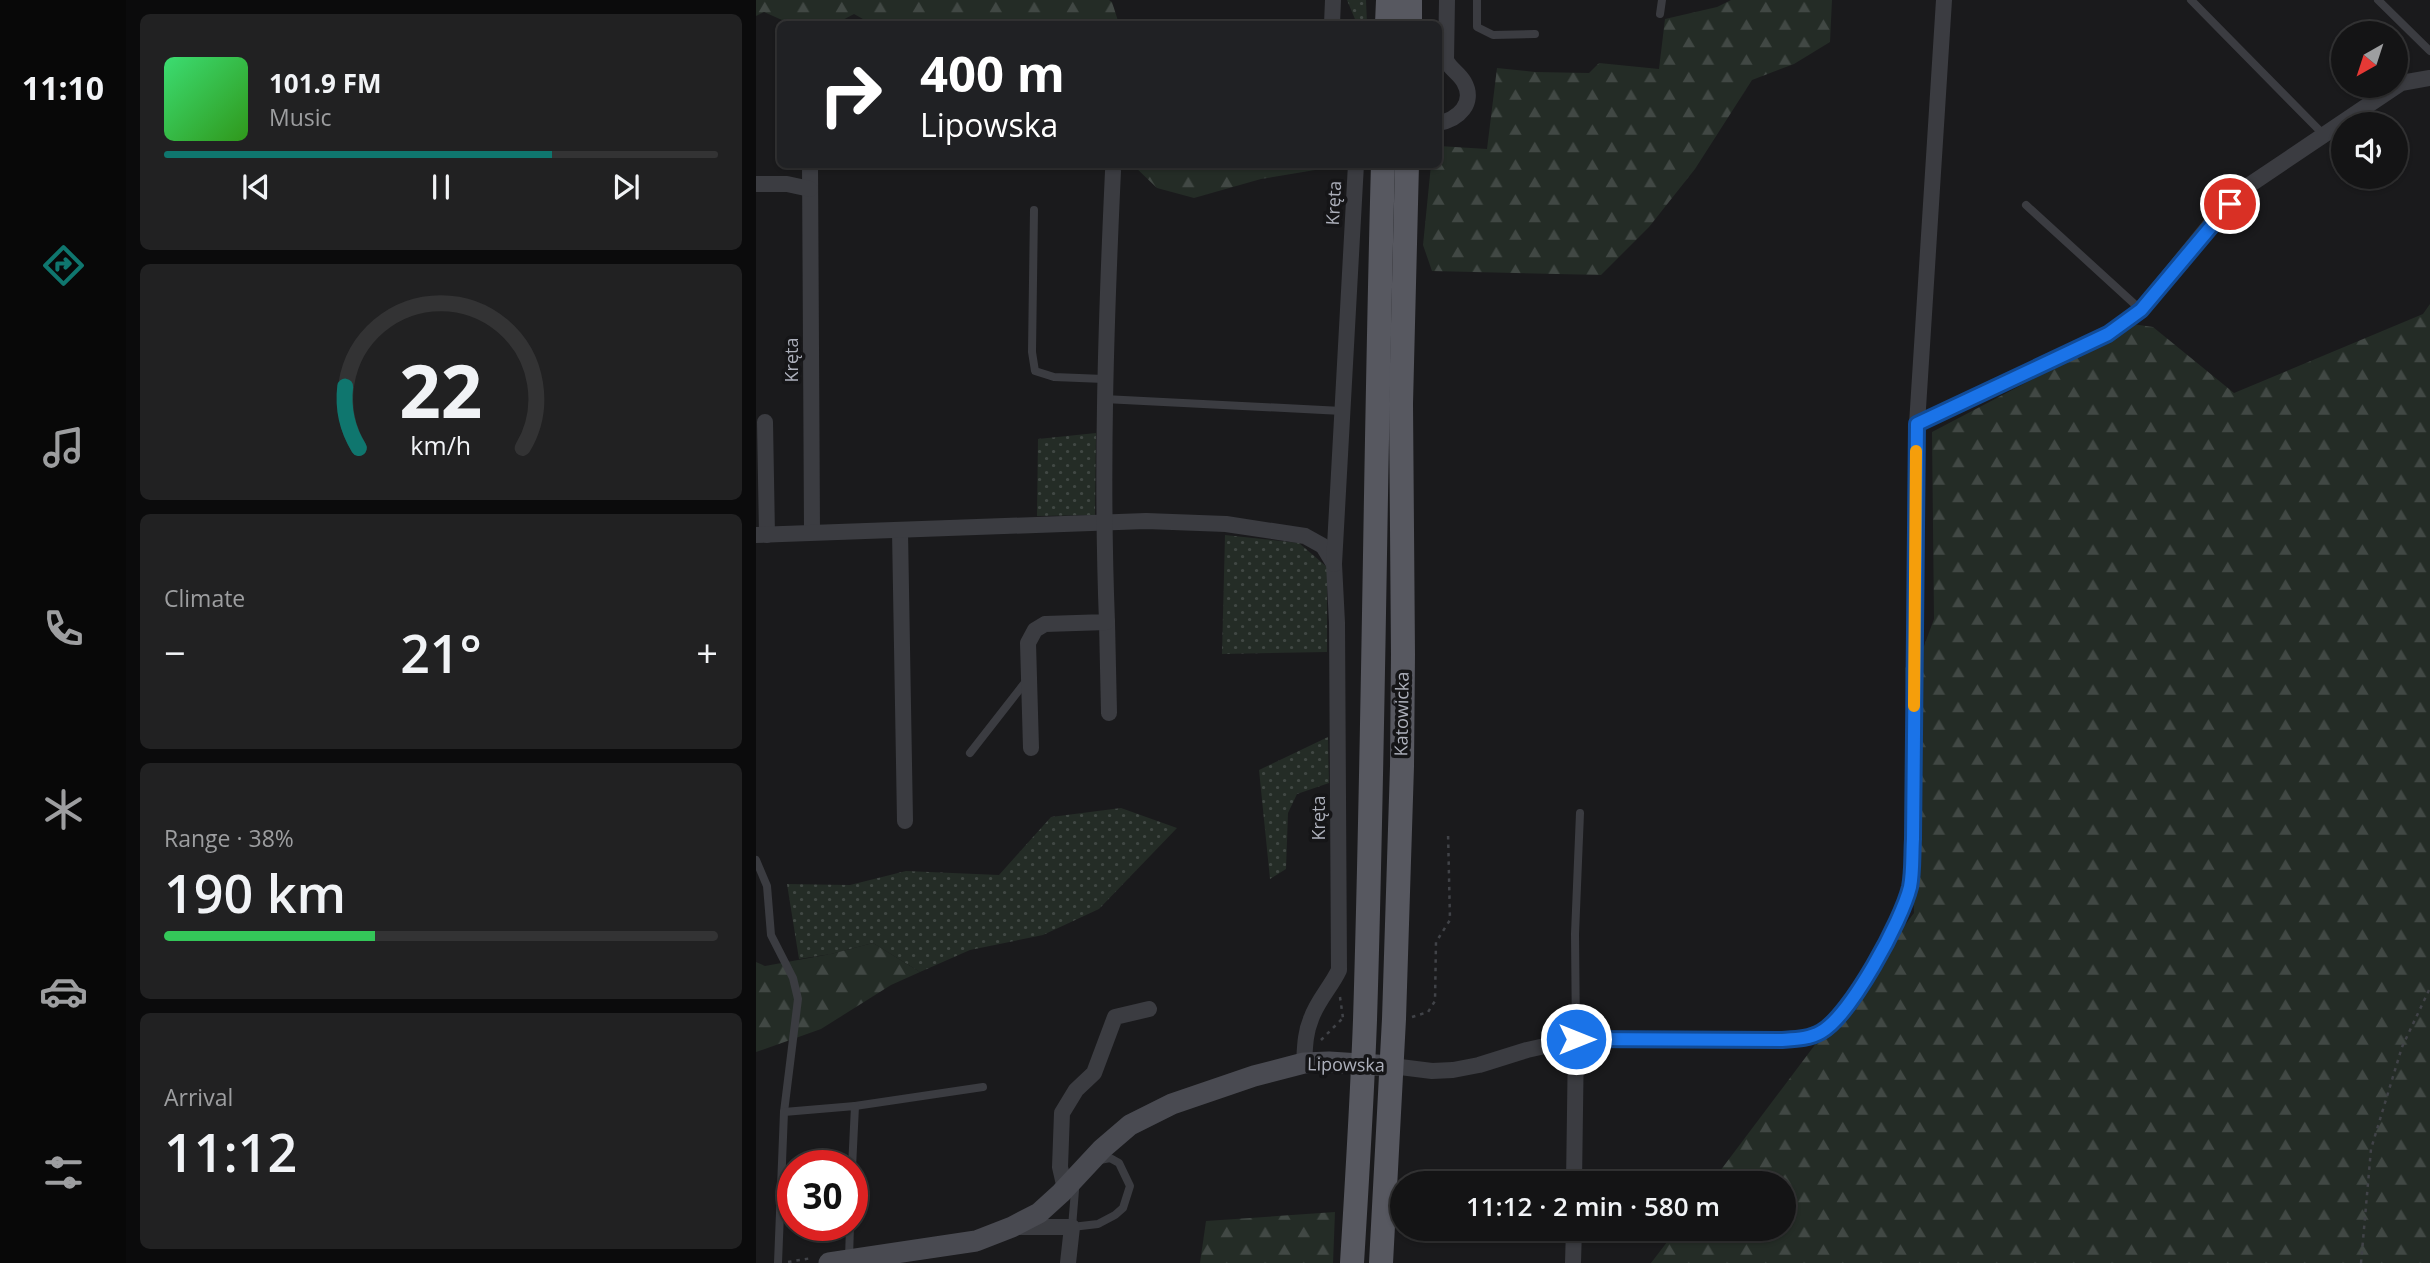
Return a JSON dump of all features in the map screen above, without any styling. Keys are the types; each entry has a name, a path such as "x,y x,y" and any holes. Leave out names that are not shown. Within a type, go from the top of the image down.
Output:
{"main road":[{"path":"1391,18 1410,0"},
{"name":"Katowicka","path":"1352,1263 1363,1063 1383,168"},
{"name":"Katowicka","path":"1381,1263 1392,1066 1402,766 1401,422 1407,168"}],"street":[{"path":"1332,21 1333,0"},
{"path":"1442,121 1456,118 1467,102 1464,82 1449,68 1446,60 1447,0"},
{"name":"Lipowska","path":"839,1261 905,1258 976,1241 1012,1227 1039,1213 1102,1149 1130,1125 1172,1104 1254,1076 1304,1063 1363,1063 1432,1071 1453,1070 1576,1039 1808,1038 1824,1031 1845,1009 1897,924 1910,886 1913,839 1917,424 1944,0"},
{"path":"1917,424 2108,334 2141,310 2214,220 2245,188 2401,83 2430,78"},
{"name":"Kręta","path":"810,168 812,532"},
{"name":"Kręta","path":"1304,1063 1311,1017 1333,985 1339,970 1337,636 1334,564 1356,168"},
{"path":"1109,713 1103,525 1104,379 1113,171"},
{"path":"756,184 787,184 810,189"},
{"path":"765,422 762,535 1146,522 1226,523 1305,536 1323,546 1334,564"},
{"path":"900,531 905,821"},
{"path":"1031,748 1028,643 1035,630 1045,624 1107,622"},
{"path":"1070,1184 1060,1167 1062,1113 1076,1090 1094,1073 1115,1017 1149,1009"},
{"path":"1574,1171 1576,1039"},
{"path":"1012,1227 1072,1227 1068,1263"},
{"path":"1573,1263 1574,1241"}],"lane":[{"path":"1477,0 1477,27 1493,36 1535,34"},
{"path":"1660,13 1662,0"},
{"path":"2192,0 2323,134"},
{"path":"2378,0 2430,51"},
{"path":"2026,205 2141,310"},
{"path":"1034,210 1032,352 1035,371 1054,377 1104,379"},
{"path":"1104,399 1344,411"},
{"path":"970,753 1029,678"},
{"path":"1576,1039 1575,934 1580,813"},
{"path":"756,860 767,886 771,935 793,978 798,999 784,1112 778,1263"},
{"path":"784,1112 855,1106 983,1087"},
{"path":"853,1150 855,1106"},
{"path":"1110,1158 1119,1163 1130,1186 1123,1208 1115,1215 1098,1224 1072,1227 1070,1184 1100,1160 1110,1158"},
{"path":"839,1261 845,1241"}],"path":[{"path":"2361,1263 2371,1149 2402,1046 2430,988"}],"green space":[{"path":"756,0 1109,0 1118,21 867,21 854,14 841,21 784,21 764,12 756,16"},
{"path":"1347,0 1366,0 1367,21 1356,21"},
{"path":"1731,0 1832,0 1830,42 1794,64 1752,80 1695,169 1649,227 1601,275 1432,271 1423,245 1431,168 1442,168 1442,146 1487,149 1497,68 1589,73 1599,63 1659,69 1665,19 1717,7"},
{"path":"1136,168 1327,168 1261,179 1194,198 1157,188"},
{"path":"2430,304 2430,1263 1651,1263 1668,1241 1796,1241 1796,1171 1720,1171 1914,913 1905,668 1924,646 1934,619 1932,432 2096,346 2132,324 2153,327 2234,393 2423,314"},
{"path":"1096,433 1095,515 1037,516 1038,439"},
{"path":"1225,535 1299,543 1327,567 1327,652 1222,654"},
{"path":"1328,737 1329,783 1297,794 1288,813 1286,869 1270,879 1259,770"},
{"path":"1121,808 1177,828 1099,909 1043,935 970,950 920,972 873,943 799,959 787,884 850,885 906,871 999,875 1051,817"},
{"path":"873,943 920,972 891,985 821,1029 756,1052 756,962 765,966"},
{"path":"1335,1212 1333,1263 1200,1263 1206,1221"}],"slow traffic":[{"path":"1914,706 1916,451"}],"route":[{"path":"1576,1039 1808,1038 1824,1031 1845,1009 1897,924 1910,886 1913,839 1917,424 2108,334 2141,310 2230,204"}]}
